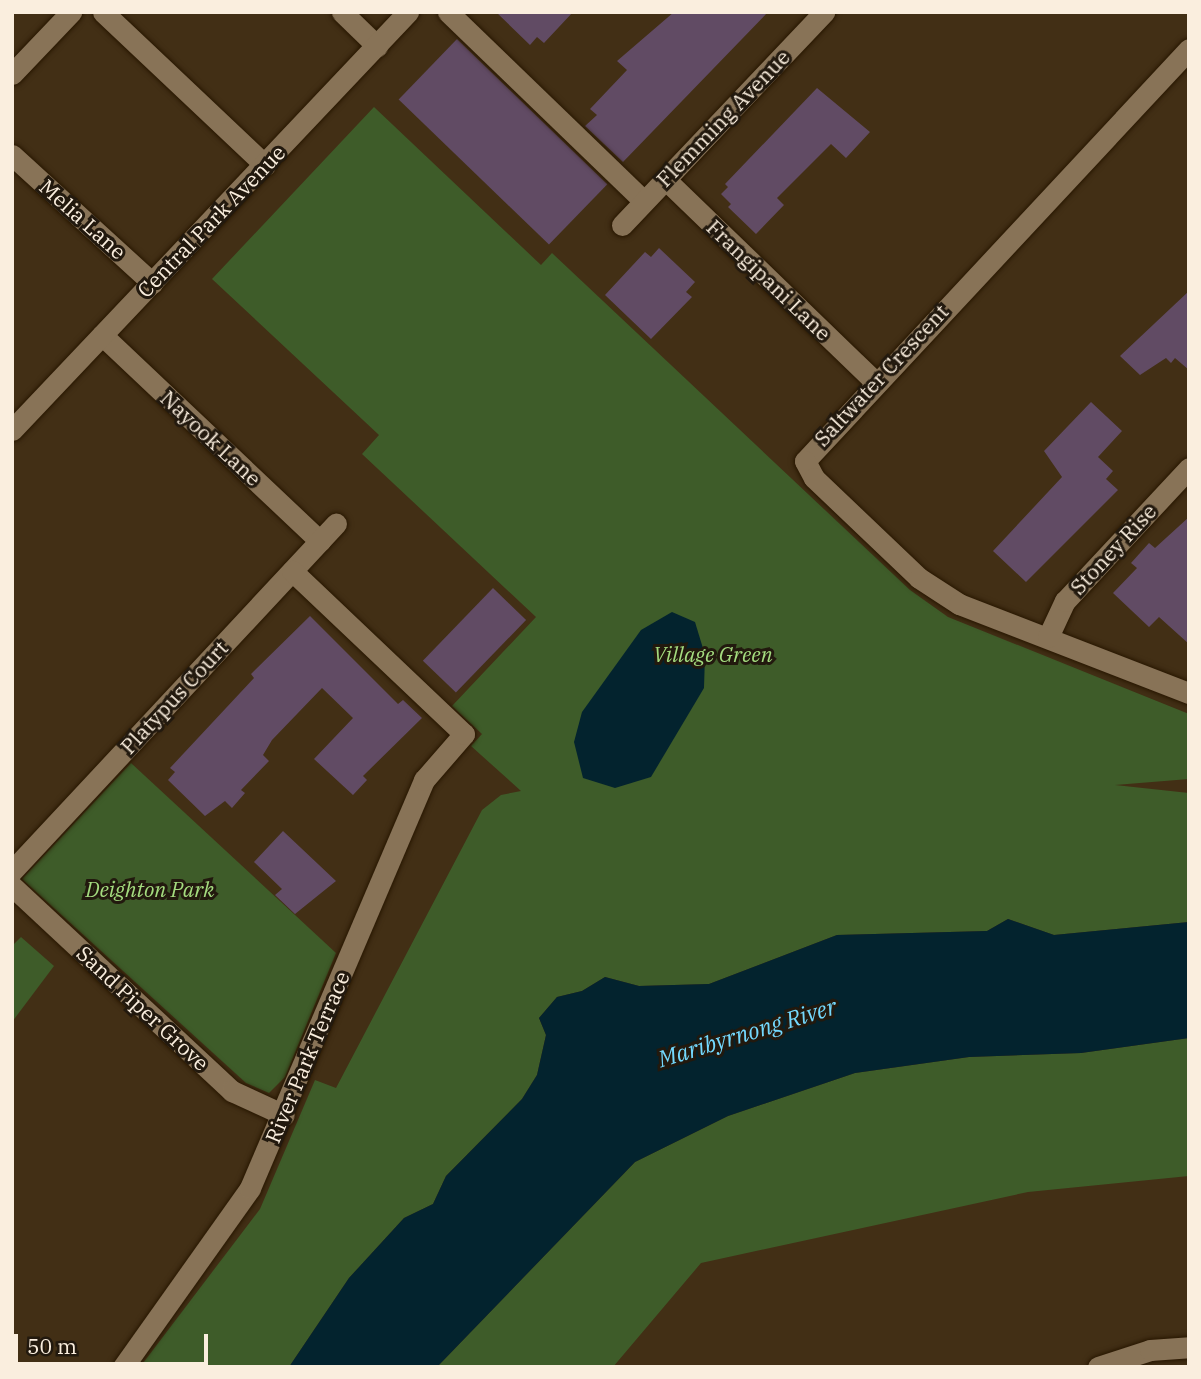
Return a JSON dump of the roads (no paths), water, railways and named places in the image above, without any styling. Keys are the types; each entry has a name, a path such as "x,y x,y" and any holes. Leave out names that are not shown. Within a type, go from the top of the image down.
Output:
{"street":[{"path":"12,74 71,12"},
{"path":"103,12 265,164"},
{"path":"342,12 377,46"},
{"name":"Central Park Avenue","path":"12,430 408,12"},
{"path":"448,12 644,201"},
{"name":"Flemming Avenue","path":"622,225 824,12"},
{"name":"Saltwater Crescent","path":"1189,48 874,381 805,461 814,478 919,578 959,604 1048,636 1189,693"},
{"name":"Melia Lane","path":"12,155 152,283"},
{"name":"Frangipani Lane","path":"665,179 874,381"},
{"name":"Nayook Lane","path":"102,335 320,541"},
{"name":"Stoney Rise","path":"1048,636 1065,601 1189,468"},
{"name":"Platypus Court","path":"12,871 336,524"},
{"name":"River Park Terrace","path":"123,1367 228,1225 284,1115 424,780 464,734 292,571"},
{"name":"Sand Piper Grove","path":"12,886 232,1091 284,1115"},
{"path":"1098,1367 1150,1350 1189,1347"}],"water":[{"path":"672,612 695,622 705,655 704,688 651,777 615,788 583,778 574,742 582,712 641,630"},
{"name":"Maribyrnong River","path":"1008,919 1054,935 1189,922 1189,1038 1081,1053 969,1057 855,1073 728,1116 635,1162 437,1367 289,1367 349,1278 404,1218 433,1204 446,1176 522,1099 537,1075 546,1035 539,1018 557,997 582,991 605,977 639,986 709,984 837,935 987,931"}],"park label":[{"name":"Village Green","path":"713,654"},
{"name":"Deighton Park","path":"150,889"}]}
